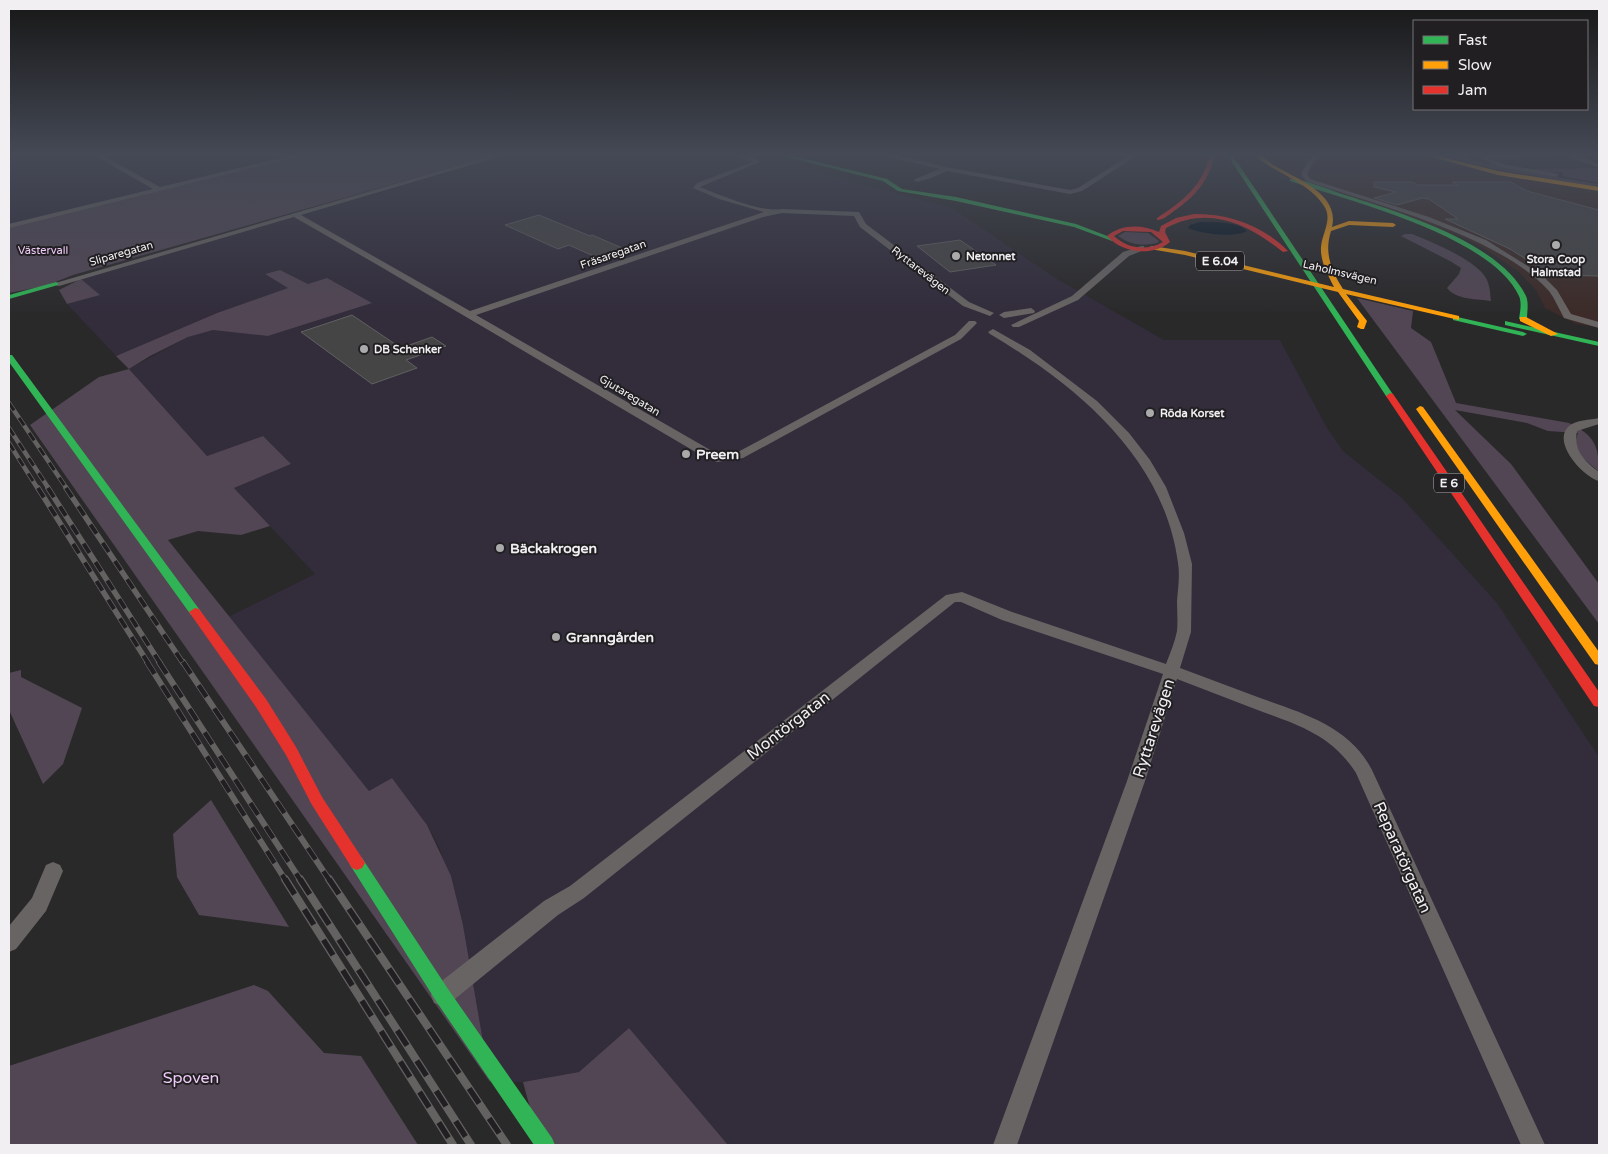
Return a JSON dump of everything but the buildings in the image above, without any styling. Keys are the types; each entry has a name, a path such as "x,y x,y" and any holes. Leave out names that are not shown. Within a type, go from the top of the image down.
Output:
{"main road":[{"name":"Laholmsvägen","path":"989,207 1090,230 1114,240 1146,248 1176,251 1286,275 1482,321 1523,334 1599,351"},
{"name":"Laholmsvägen","path":"1013,207 1093,225 1155,232 1184,247 1286,275"},
{"path":"1135,229 1151,225 1174,207"},
{"name":"E 6","path":"1264,207 1402,415 1599,702"},
{"path":"1277,207 1364,331 1363,321 1327,264 1324,242 1330,217 1328,207"},
{"path":"1370,207 1422,225 1483,255 1500,267 1516,284 1523,298 1523,319"},
{"path":"1146,248 1164,245 1166,239 1162,232 1163,227 1174,219 1198,216 1231,220 1254,228 1269,237 1309,274"},
{"path":"1328,230 1343,224 1369,223 1396,226 1422,232 1470,256 1494,275 1505,291"},
{"path":"1114,240 1112,233 1122,229"},
{"path":"9,297 56,284"},
{"name":"Laholmsvägen","path":"1482,321 1502,317 1554,334 1599,344"},
{"path":"1502,317 1523,319 1554,334"},
{"path":"1502,317 1523,334"},
{"path":"9,357 261,703 291,751 318,802 442,995 544,1145"},
{"name":"E 6","path":"1415,403 1599,662"}],"street":[{"path":"9,226 89,207"},
{"name":"Sliparegatan","path":"56,284 323,207"},
{"path":"753,207 772,212"},
{"path":"1386,207 1483,242 1525,266 1539,277 1554,292 1564,313 1569,317 1599,325"},
{"name":"Fräsaregatan","path":"468,315 772,212 856,214"},
{"name":"Ryttarevägen","path":"856,214 873,232 966,304 990,313 1004,315 1014,320 1013,328 1027,352"},
{"name":"Gjutaregatan","path":"294,215 379,262 717,459 739,456 958,337 980,327"},
{"path":"1004,315 1033,311 1069,295 1114,255 1117,251 1114,240"},
{"path":"980,327 1013,328 1076,298 1126,254 1146,248"},
{"name":"Ryttarevägen","path":"966,304 980,327 1027,352 1093,403 1110,419 1144,460 1160,487 1178,533 1185,564 1184,632 1136,781 1005,1145"},
{"name":"Ryttarevägen","path":"980,327 990,313"},
{"path":"1599,421 1577,426 1572,430 1569,445 1579,461 1599,477"},
{"name":"Montörgatan","path":"442,995 551,908 576,892 951,598 962,597 1007,616 1171,671"},
{"name":"Reparatörgatan","path":"1171,671 1313,724 1332,735 1351,751 1363,770 1533,1145"},
{"path":"9,942 39,904 53,872"}],"shaded area":[{"path":"9,207 80,207 9,224"},
{"path":"331,207 948,207 1057,279 1164,340 1280,340 1327,428 1343,451 1402,498 1497,603 1599,757 1599,1145 728,1145 629,1028 579,1072 523,1082 490,1082 463,925 439,847 427,825 392,778 369,791 228,617 315,574 234,488 291,464 263,436 207,456 129,369 188,337 213,329 268,336 371,303 308,284 280,270 265,274 289,288 217,313 116,356 67,304 99,295 81,279"},
{"path":"1377,207 1599,207 1599,327 1576,324 1545,308 1536,290 1518,271 1480,246 1455,234"}],"green space":[{"name":"Västervall","path":"80,207 313,207 73,275 45,286 9,293 9,224"},
{"path":"1125,232 1148,233 1159,241 1146,244 1132,243 1118,236"},
{"path":"1412,234 1453,252 1481,271 1490,289 1491,301 1461,297 1451,292 1447,288 1459,274 1461,268 1401,236"},
{"path":"280,270 308,284 327,278 372,303 268,336 213,330 188,337 129,369 116,356 217,313 288,288 265,274"},
{"path":"81,279 100,295 67,304 59,290"},
{"path":"1357,298 1413,311 1411,328 1431,342 1456,403 1569,423 1584,432 1593,442 1598,455 1599,472 1582,457 1574,445 1578,433 1548,431 1527,423 1455,410 1511,464 1599,584 1599,624"},
{"path":"129,369 207,456 263,436 291,464 234,488 270,526 241,535 198,531 168,540 369,791 392,778 427,825 451,876 463,925 490,1082 30,425 99,377"},
{"path":"21,670 21,677 82,708 63,764 43,784 9,710 9,673"},
{"path":"211,800 289,927 199,915 177,877 173,834"},
{"name":"Spoven","path":"254,985 268,991 324,1053 361,1056 418,1145 9,1145 9,1066"},
{"path":"629,1028 728,1145 540,1145 523,1082 579,1072"}],"water":[{"path":"1200,222 1237,225 1247,231 1235,234 1218,234 1188,228 1190,225"}],"railway":[{"path":"9,403 67,489"},
{"path":"9,428 49,489"},
{"path":"9,443 38,489"},
{"path":"38,488 148,663"},
{"path":"48,488 160,663"},
{"path":"66,488 183,663"},
{"path":"147,662 286,881"},
{"path":"159,662 301,881"},
{"path":"183,662 330,881"},
{"path":"285,879 453,1145"},
{"path":"300,879 471,1145"},
{"path":"329,879 507,1145"}],"traffic: fast":[{"path":"991,207 1076,226 1112,239"},
{"path":"1264,207 1390,396"},
{"path":"1374,207 1453,238 1483,255 1507,274 1522,296 1524,305 1523,319"},
{"path":"9,297 56,284"},
{"path":"1456,318 1523,334"},
{"path":"1508,323 1599,344"},
{"path":"9,357 195,612"},
{"path":"357,863 442,995 545,1145"}],"traffic: slow":[{"path":"1328,207 1330,223 1324,246 1326,261 1339,289 1363,321 1361,327"},
{"path":"1328,230 1349,223 1393,225"},
{"path":"1152,248 1185,253 1456,318"},
{"path":"1523,319 1554,334"},
{"path":"1420,409 1599,661"}],"traffic: jam":[{"path":"1159,219 1177,207"},
{"path":"1165,238 1162,232 1163,227 1178,219 1194,215 1210,215 1227,218 1243,224 1285,251"},
{"path":"1122,229 1153,231 1167,242 1153,248 1130,248 1122,245 1110,236 1122,229"},
{"path":"1390,396 1599,702"},
{"path":"195,612 261,703 291,751 317,801 357,863"}],"place":[{"name":"Stora Coop Halmstad","path":"1556,245"},
{"name":"Netonnet","path":"956,256"},
{"name":"DB Schenker","path":"364,349"},
{"name":"Röda Korset","path":"1150,413"},
{"name":"Preem","path":"686,454"},
{"name":"Bäckakrogen","path":"500,548"},
{"name":"Granngården","path":"556,637"}]}
